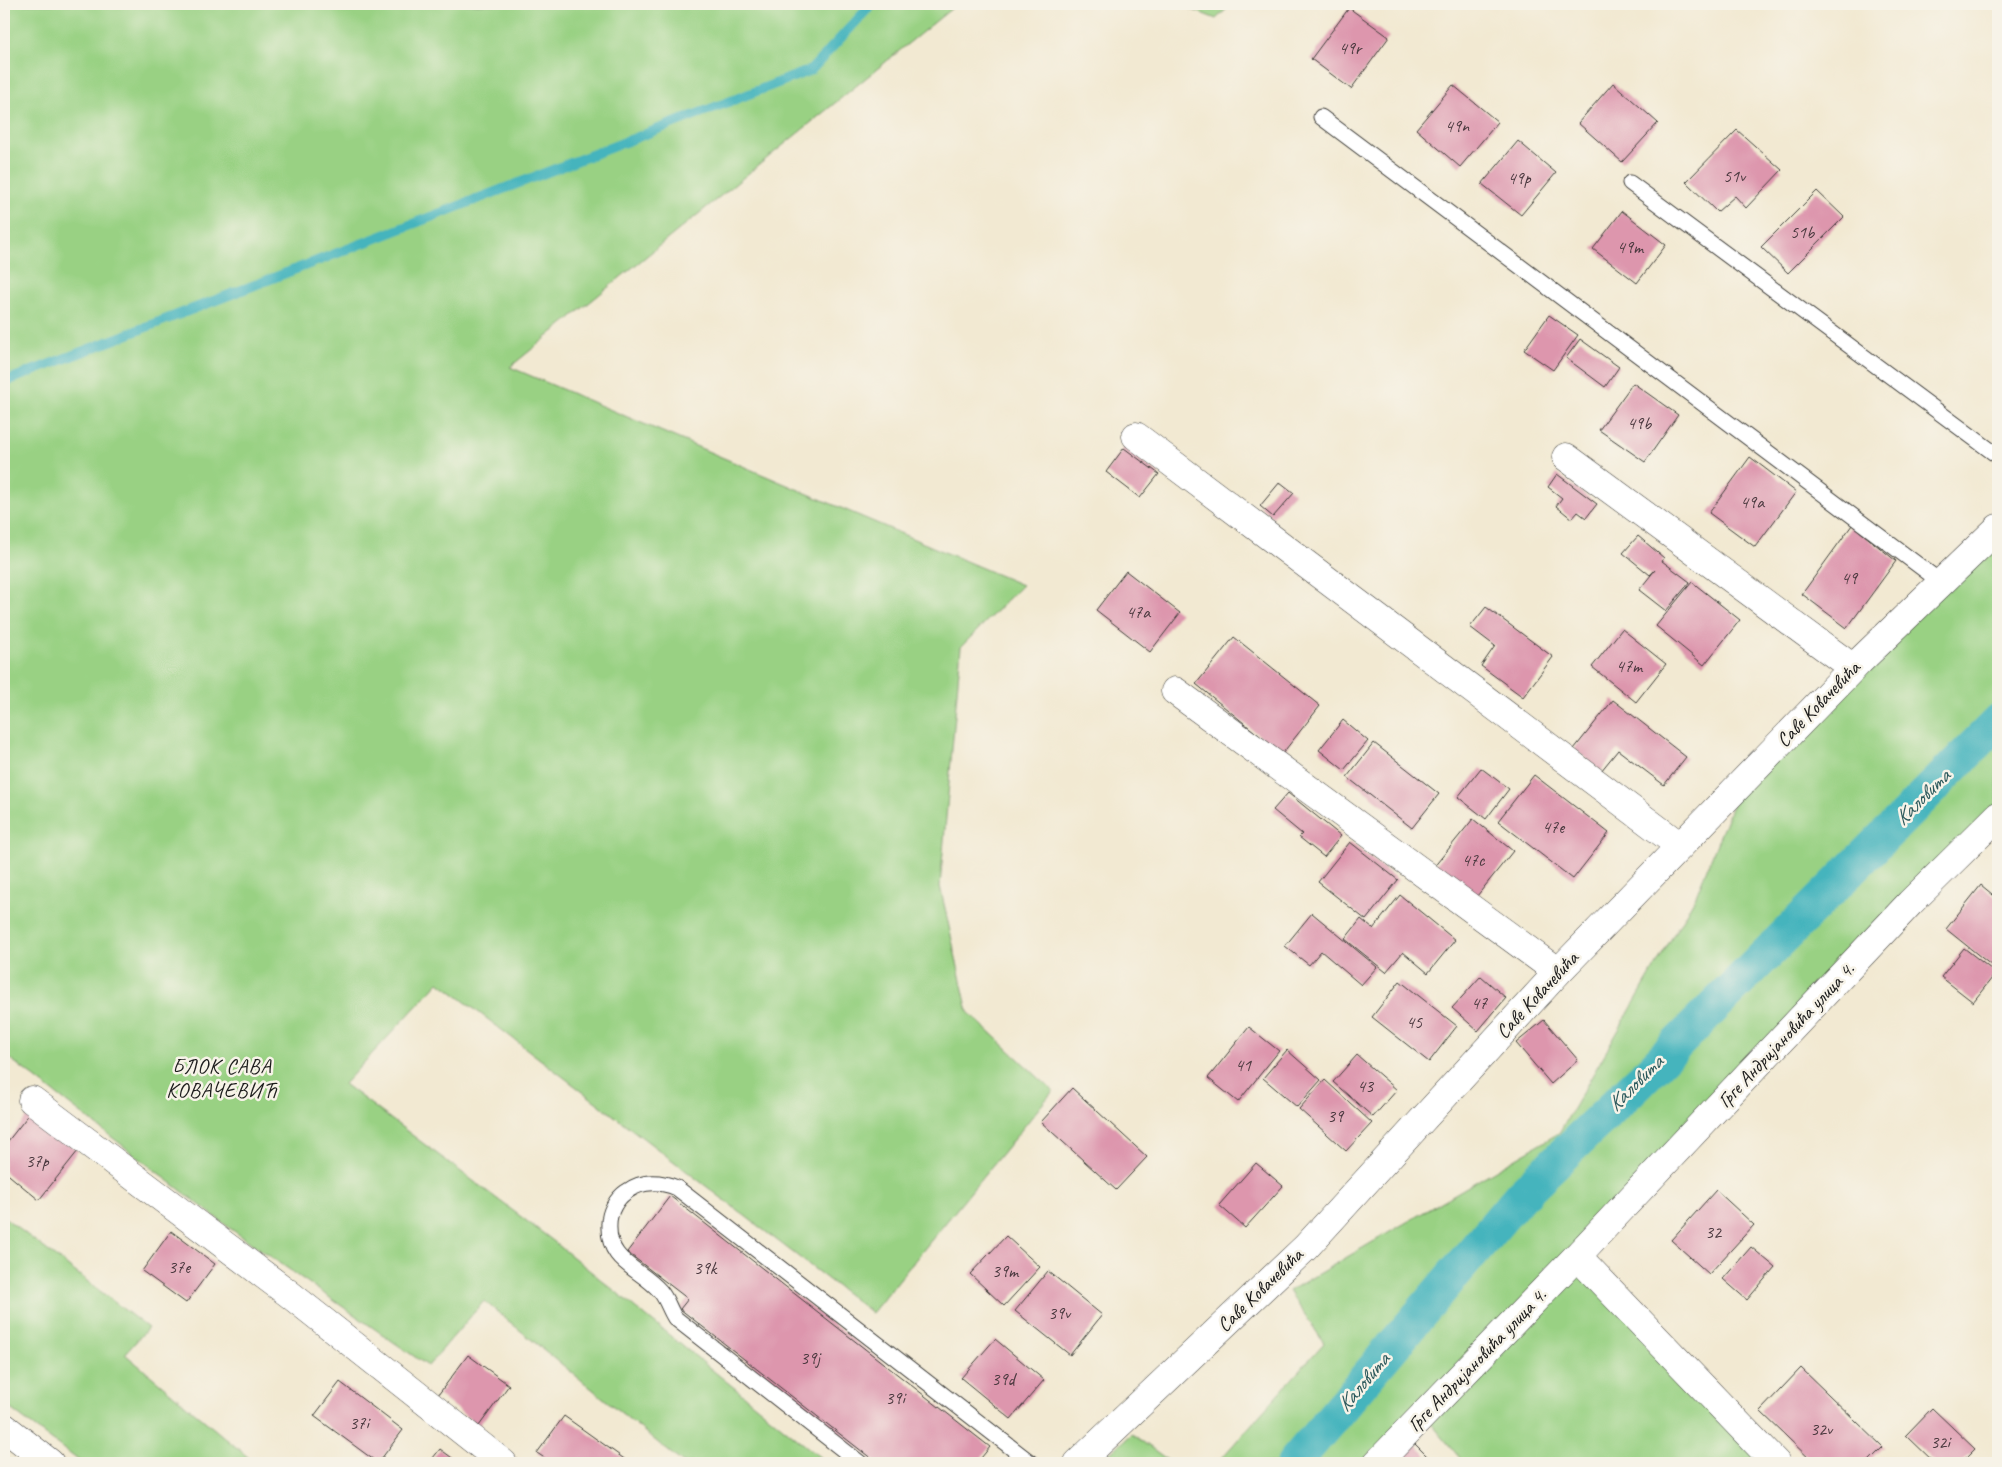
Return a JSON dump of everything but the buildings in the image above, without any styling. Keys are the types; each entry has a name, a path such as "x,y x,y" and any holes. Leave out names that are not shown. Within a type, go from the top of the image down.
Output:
{"street":[{"path":"1136,436 1680,846"},
{"path":"1566,458 1853,668"},
{"name":"Саве Ковачевића","path":"1078,1463 1306,1247 1558,972 1853,668 1998,528"},
{"path":"1176,691 1558,972"},
{"name":"Грге Андријановића улица 4.","path":"1377,1463 1577,1256 1910,903 1998,816"},
{"path":"32,1100 288,1293 503,1463"},
{"path":"1577,1256 1776,1463"},
{"path":"4,1427 50,1463"}],"lane":[{"path":"1321,116 1942,583"},
{"path":"1630,183 1998,456"},
{"path":"860,1463 675,1318 659,1289 621,1260 610,1241 609,1220 612,1210 626,1192 645,1183 662,1183 677,1188 1032,1463"}],"green space":[{"path":"4,4 957,4 510,367 1022,585 961,647 940,886 968,1012 1053,1091 872,1313 439,982 344,1084 552,1240 827,1463 683,1463 484,1301 428,1366 231,1229 4,1054"},
{"path":"1178,4 1232,4 1216,19"},
{"path":"1998,531 1998,818 1377,1463 1217,1463 1324,1343 1289,1291 1559,1133 1696,896 1741,783"},
{"path":"4,1217 148,1328 125,1354 255,1463 82,1463 4,1404"},
{"path":"1577,1256 1776,1463 1464,1463 1424,1415"},
{"path":"1132,1434 1172,1463 1099,1463"}],"waterway":[{"path":"4,382 811,70 872,4"},
{"name":"Каловита","path":"1294,1463 1520,1196 1641,1080 1998,722"}],"district":[{"name":"БЛОК САВА КОВАЧЕВИЋ","path":"222,1078"}]}
